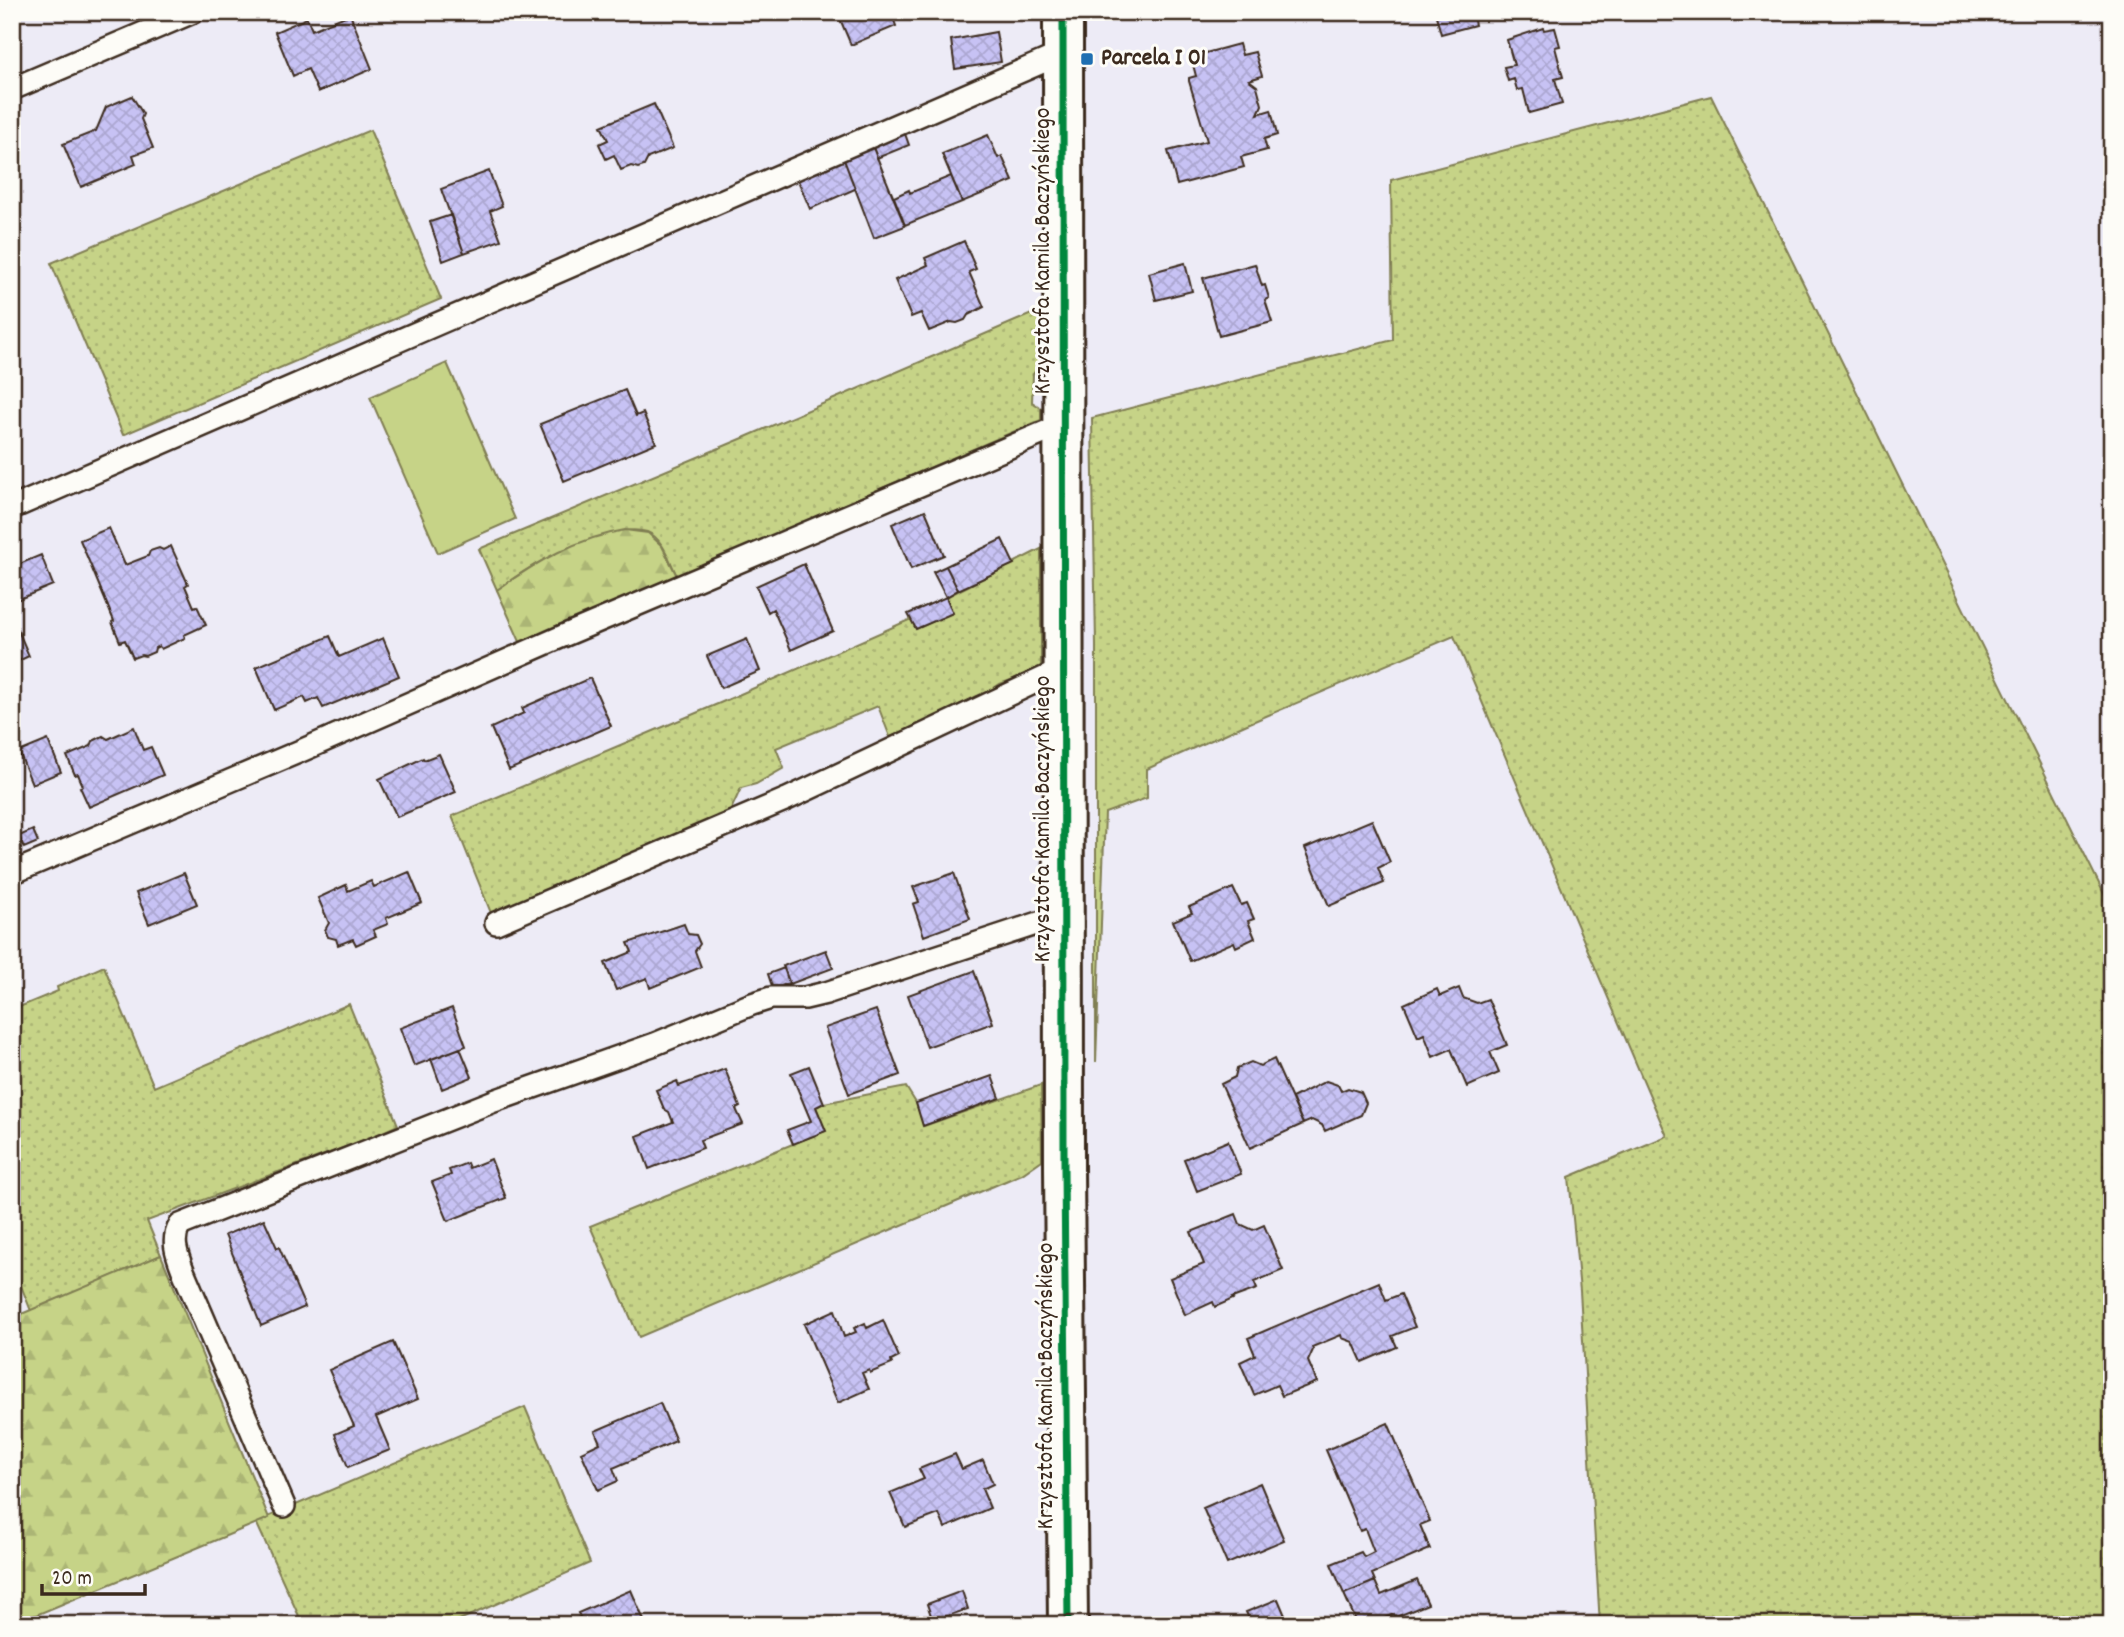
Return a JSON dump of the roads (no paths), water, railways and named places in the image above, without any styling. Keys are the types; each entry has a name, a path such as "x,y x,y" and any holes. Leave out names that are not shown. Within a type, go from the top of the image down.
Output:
{"street":[{"name":"Krzysztofa Kamila Baczyńskiego","path":"1063,12 1063,915 1068,1625"}],"lane":[{"path":"12,89 193,12"},
{"path":"12,508 1063,53"},
{"path":"12,873 1062,425"},
{"path":"496,923 787,799 1063,669"},
{"path":"284,1506 176,1251 174,1234 180,1225 431,1126 655,1044 752,1004 771,998 805,998 826,993 1063,915"}],"place":[{"name":"Parcela I 01","path":"1087,59"}]}
